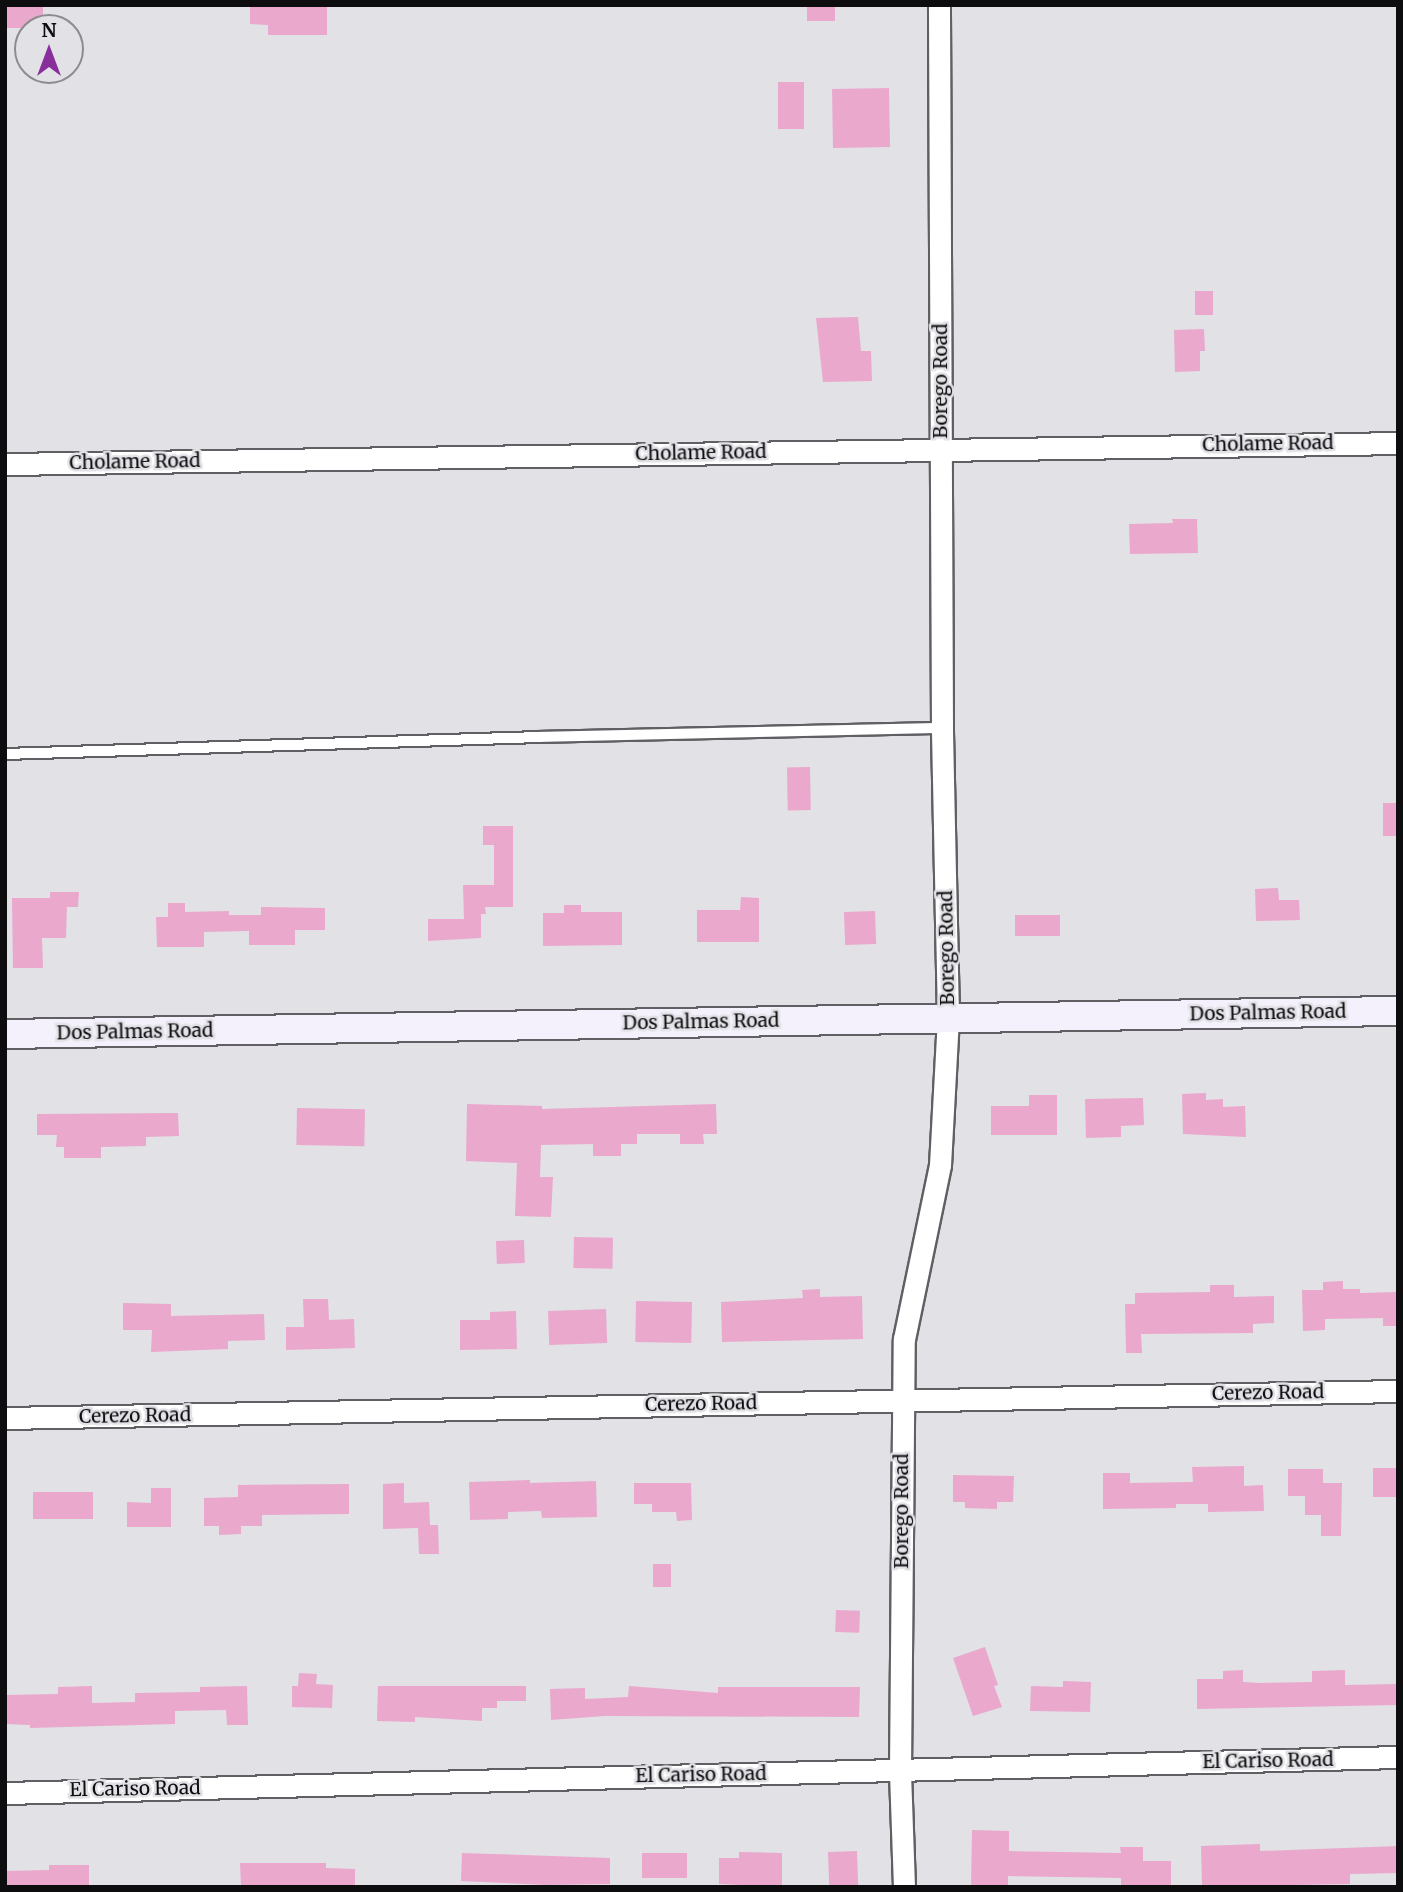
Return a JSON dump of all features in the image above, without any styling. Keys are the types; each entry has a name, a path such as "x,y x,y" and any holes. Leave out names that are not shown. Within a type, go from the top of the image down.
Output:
{"street":[{"name":"Borego Road","path":"904,1887 900,1770 904,1339 940,1166 948,1018 942,729 939,5"},
{"name":"Cholame Road","path":"5,464 1398,443"},
{"name":"Dos Palmas Road","path":"5,1034 1398,1011"},
{"name":"Cerezo Road","path":"5,1419 1398,1391"},
{"name":"El Cariso Road","path":"5,1793 1398,1757"}],"lane":[{"path":"5,754 528,737 942,729"}],"building":[{"path":"5,5 43,5 43,14 14,14 14,28 5,28"},
{"path":"250,5 327,5 327,35 268,35 268,25 250,24"},
{"path":"807,5 835,5 835,21 807,21"},
{"path":"778,82 804,82 804,129 778,129"},
{"path":"889,88 890,147 833,148 832,89"},
{"path":"1195,291 1213,291 1213,315 1195,315"},
{"path":"858,317 861,351 871,351 872,381 823,382 816,318"},
{"path":"1204,329 1205,351 1200,351 1200,371 1175,372 1174,330"},
{"path":"1172,519 1197,519 1198,553 1130,554 1129,524 1173,523"},
{"path":"787,767 810,767 811,810 788,810"},
{"path":"1383,803 1398,803 1398,836 1383,836"},
{"path":"483,826 513,826 513,907 485,907 486,914 481,914 481,938 428,941 428,919 464,919 463,885 494,885 494,845 483,845"},
{"path":"1278,888 1279,900 1299,900 1300,920 1256,921 1255,889"},
{"path":"50,892 79,892 78,907 67,907 66,938 42,938 43,968 13,968 12,898 50,898"},
{"path":"741,897 759,898 759,942 697,942 697,910 740,910"},
{"path":"168,903 185,903 185,912 229,911 229,915 261,915 261,907 325,908 325,930 295,930 295,945 249,945 249,931 204,932 204,947 157,947 156,917 168,917"},
{"path":"564,905 581,905 581,912 622,912 622,945 543,946 543,913 564,913"},
{"path":"875,911 876,944 845,945 844,912"},
{"path":"1015,915 1060,915 1060,936 1015,936"},
{"path":"1206,1093 1206,1100 1223,1099 1223,1107 1245,1106 1246,1137 1183,1134 1182,1094"},
{"path":"1029,1095 1057,1095 1057,1135 991,1135 991,1106 1029,1106"},
{"path":"1143,1098 1144,1125 1121,1126 1121,1137 1086,1138 1085,1099"},
{"path":"467,1104 542,1106 542,1109 716,1104 717,1134 703,1134 704,1144 680,1144 680,1134 637,1134 637,1144 621,1144 621,1156 593,1156 593,1144 541,1145 540,1177 553,1177 551,1217 515,1216 517,1163 466,1161"},
{"path":"297,1108 365,1109 364,1146 296,1145"},
{"path":"178,1113 179,1136 146,1137 146,1146 101,1147 101,1158 64,1158 64,1147 56,1147 57,1135 37,1135 37,1114"},
{"path":"574,1237 613,1238 612,1269 573,1268"},
{"path":"524,1240 525,1263 497,1264 496,1241"},
{"path":"1343,1281 1343,1289 1360,1289 1360,1293 1398,1292 1398,1326 1383,1326 1383,1318 1325,1319 1325,1330 1303,1331 1302,1290 1323,1290 1323,1282"},
{"path":"1210,1285 1234,1285 1234,1297 1274,1296 1274,1323 1253,1324 1253,1333 1141,1334 1142,1353 1126,1353 1125,1304 1135,1304 1135,1293 1210,1292"},
{"path":"820,1289 820,1297 862,1296 863,1339 722,1342 721,1302 803,1298 802,1290"},
{"path":"303,1299 328,1299 329,1320 354,1319 355,1348 286,1350 286,1327 304,1327"},
{"path":"636,1301 692,1302 691,1343 635,1342"},
{"path":"123,1303 171,1304 171,1316 264,1314 265,1340 228,1341 228,1349 151,1352 152,1330 123,1330"},
{"path":"606,1309 607,1343 549,1345 548,1311"},
{"path":"516,1311 517,1349 460,1350 460,1320 490,1320 490,1312"},
{"path":"1244,1466 1244,1486 1263,1485 1264,1511 1208,1512 1208,1504 1176,1504 1176,1508 1103,1509 1103,1473 1130,1473 1130,1483 1193,1482 1192,1467"},
{"path":"1373,1468 1398,1468 1398,1497 1373,1497"},
{"path":"1288,1469 1323,1469 1323,1483 1342,1483 1341,1536 1321,1536 1321,1515 1305,1515 1305,1496 1288,1496"},
{"path":"953,1475 1014,1476 1013,1502 997,1502 997,1509 965,1508 965,1502 953,1502"},
{"path":"530,1480 530,1483 596,1481 597,1517 542,1518 541,1511 508,1512 508,1519 470,1520 469,1482"},
{"path":"404,1483 404,1503 429,1502 430,1525 438,1525 439,1554 419,1554 418,1528 383,1529 383,1484"},
{"path":"634,1483 691,1483 692,1520 677,1521 676,1512 652,1512 652,1504 634,1504"},
{"path":"349,1484 349,1514 262,1515 262,1526 241,1526 241,1534 219,1535 219,1526 204,1526 204,1498 238,1497 238,1485"},
{"path":"151,1488 171,1488 171,1527 127,1527 127,1502 151,1503"},
{"path":"33,1492 93,1492 93,1519 33,1519"},
{"path":"653,1564 671,1564 671,1587 653,1587"},
{"path":"836,1610 860,1611 859,1633 835,1632"},
{"path":"985,1647 998,1685 994,1686 1002,1707 973,1716 953,1658"},
{"path":"1243,1670 1243,1682 1261,1683 1312,1682 1312,1671 1345,1670 1345,1685 1398,1684 1398,1705 1197,1709 1197,1679 1223,1679 1223,1671"},
{"path":"299,1673 317,1674 316,1684 333,1685 332,1708 292,1707 292,1686 298,1686"},
{"path":"1063,1681 1091,1682 1090,1712 1030,1711 1031,1686 1063,1687"},
{"path":"92,1686 92,1703 135,1702 135,1693 200,1692 200,1687 247,1686 248,1725 227,1725 226,1710 175,1711 175,1724 30,1728 30,1725 5,1724 5,1695 58,1694 58,1687"},
{"path":"378,1686 526,1686 526,1701 497,1701 497,1708 482,1708 482,1721 415,1717 415,1722 377,1721"},
{"path":"629,1686 718,1693 718,1687 860,1687 859,1717 604,1716 551,1720 550,1689 585,1688 585,1699 628,1697"},
{"path":"972,1830 1009,1831 1009,1851 1121,1853 1120,1847 1143,1847 1143,1861 1171,1861 1171,1887 1121,1887 1121,1878 1008,1876 1008,1887 971,1887"},
{"path":"1260,1844 1260,1851 1398,1846 1398,1873 1350,1874 1350,1884 1202,1887 1201,1846"},
{"path":"857,1851 858,1887 829,1887 828,1852"},
{"path":"739,1852 782,1853 782,1887 719,1884 719,1858 739,1858"},
{"path":"462,1853 610,1858 610,1884 547,1885 461,1881"},
{"path":"642,1853 687,1853 687,1878 642,1878"},
{"path":"240,1863 326,1863 326,1868 355,1869 355,1887 241,1887"},
{"path":"49,1865 89,1865 89,1887 5,1887 5,1871 49,1870"}]}
